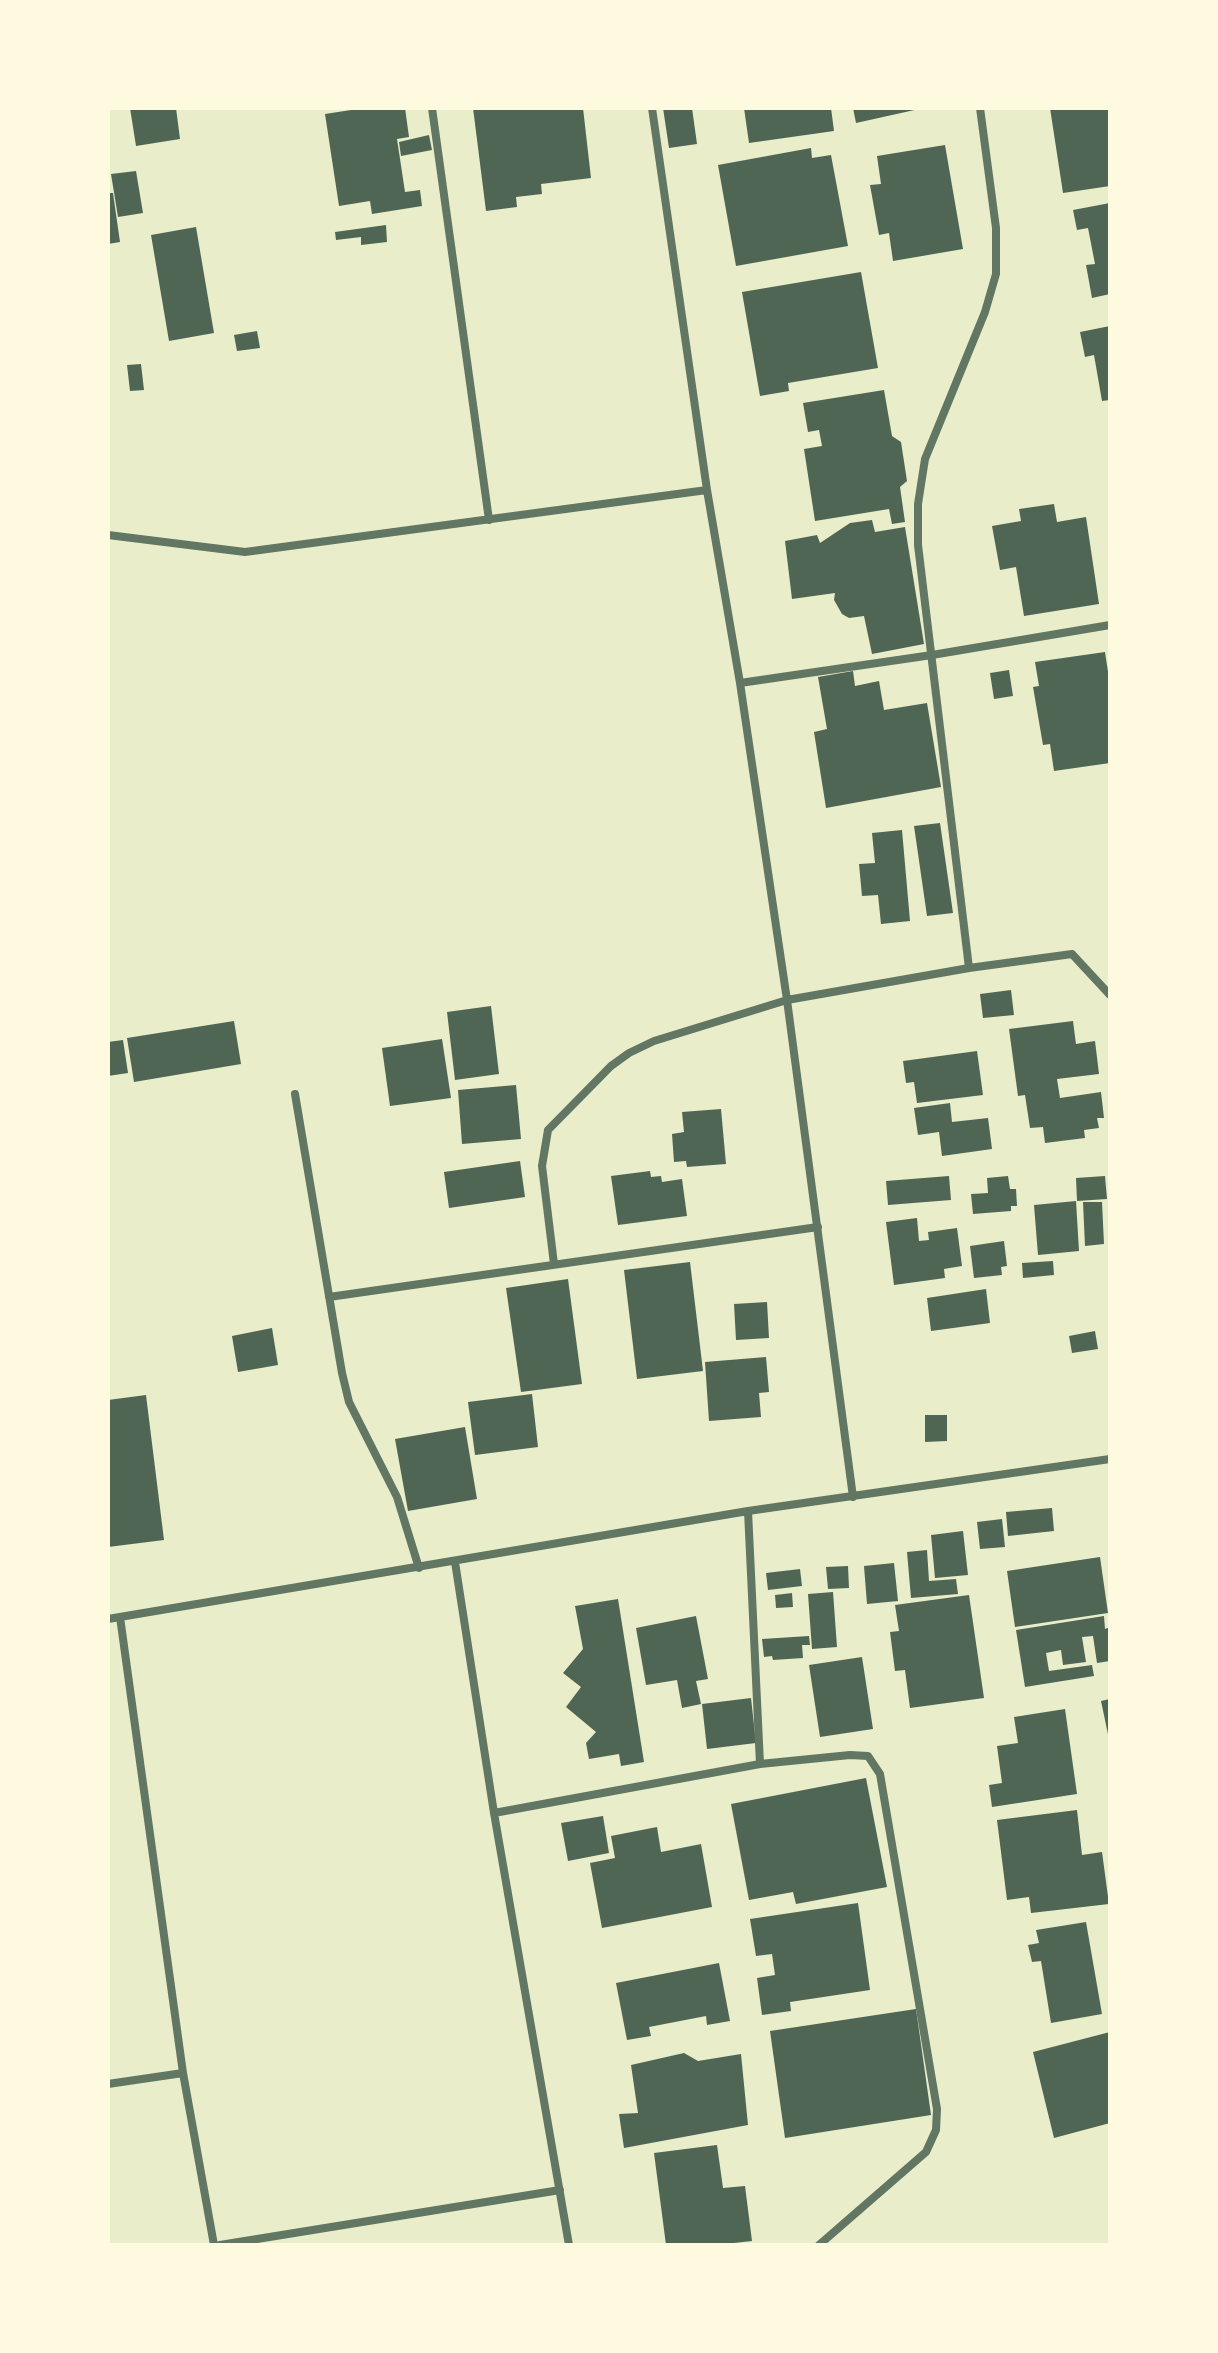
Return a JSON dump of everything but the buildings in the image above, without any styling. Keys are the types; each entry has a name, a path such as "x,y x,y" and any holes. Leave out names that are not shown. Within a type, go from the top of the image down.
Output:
{"street":[{"path":"432,108 489,520"},
{"path":"652,108 707,490 740,683 787,1000 853,1497"},
{"path":"969,968 918,545 918,504 925,459 985,312 996,274 996,228 980,108"},
{"path":"108,535 245,552 707,490"},
{"path":"740,683 1110,625"},
{"path":"554,1264 542,1166 548,1130 611,1066 629,1053 654,1041 787,1000 969,968 1072,954 1110,995"},
{"path":"295,1094 349,1402 397,1497 419,1568"},
{"path":"329,1297 818,1227"},
{"path":"108,1619 748,1511 1110,1459"},
{"path":"748,1511 760,1764"},
{"path":"455,1562 494,1813 569,2245"},
{"path":"120,1617 183,2073 217,2245 560,2190"},
{"path":"494,1813 760,1764 868,1756 880,1774 937,2109 936,2130 926,2152 819,2245"},
{"path":"108,2084 183,2073"}]}
